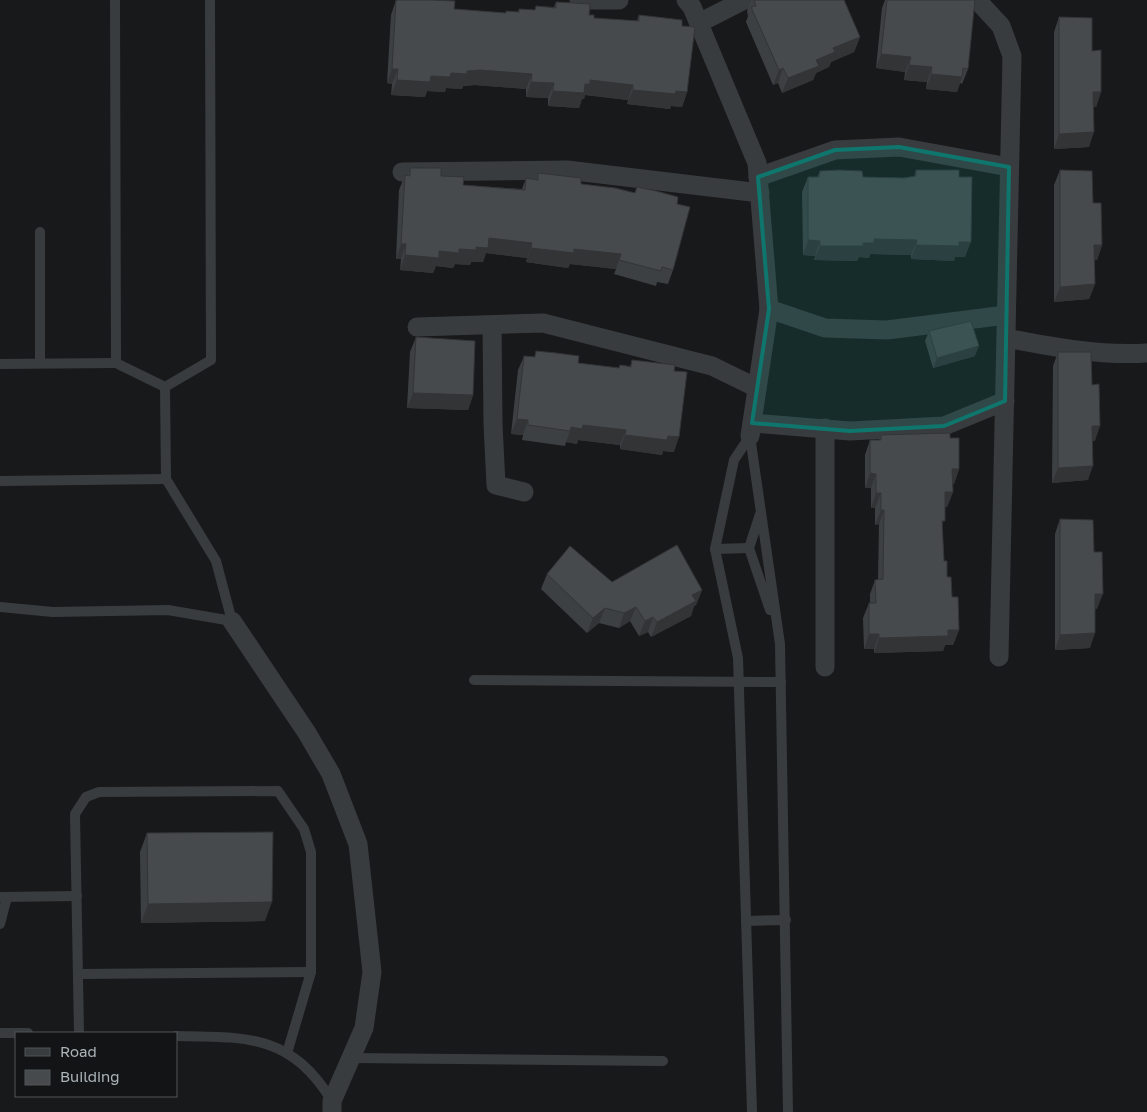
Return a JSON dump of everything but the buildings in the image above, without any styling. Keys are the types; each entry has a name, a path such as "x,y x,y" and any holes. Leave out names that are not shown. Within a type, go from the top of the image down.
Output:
{"street":[{"path":"579,0 620,0"},
{"path":"686,0 692,7 699,23 757,163 769,309 751,429 825,428 850,431 944,426 1005,401"},
{"path":"699,23 744,0"},
{"path":"978,0 1001,26 1012,56 999,657"},
{"path":"402,172 567,170 759,185 835,150 898,146 1009,167"},
{"path":"769,309 825,328 886,330 1006,315"},
{"path":"417,327 543,323 712,366 758,388"},
{"path":"492,324 496,485 524,492"},
{"path":"1006,338 1063,348 1124,355 1147,353"},
{"path":"824,667 825,428"},
{"path":"232,621 308,732 331,774 358,844 372,972 364,1028 332,1106"}],"lane":[{"path":"115,0 116,363"},
{"path":"165,387 211,360 210,0"},
{"path":"40,232 40,363"},
{"path":"0,364 116,363 165,387"},
{"path":"0,607 53,612 168,610 232,621 216,561 166,479 165,387"},
{"path":"751,429 778,634 781,682 788,1112"},
{"path":"751,429 734,460 715,549 738,658 752,1112"},
{"path":"0,482 166,479"},
{"path":"761,512 749,548 778,634"},
{"path":"715,549 749,548"},
{"path":"474,680 781,682"},
{"path":"79,1032 76,814 86,797 99,792 278,791 304,829 311,852 311,972 287,1053"},
{"path":"0,924 3,897 77,896"},
{"path":"746,921 786,920"},
{"path":"78,974 311,972"},
{"path":"0,1033 15,1033"},
{"path":"178,1036 234,1036 252,1039 287,1053 313,1074 332,1106"},
{"path":"351,1058 663,1060"},
{"path":"788,1099 792,1112"}],"highlighted area":[{"path":"899,147 1009,167 1005,401 944,426 850,431 752,423 769,309 758,177 835,150"}]}
